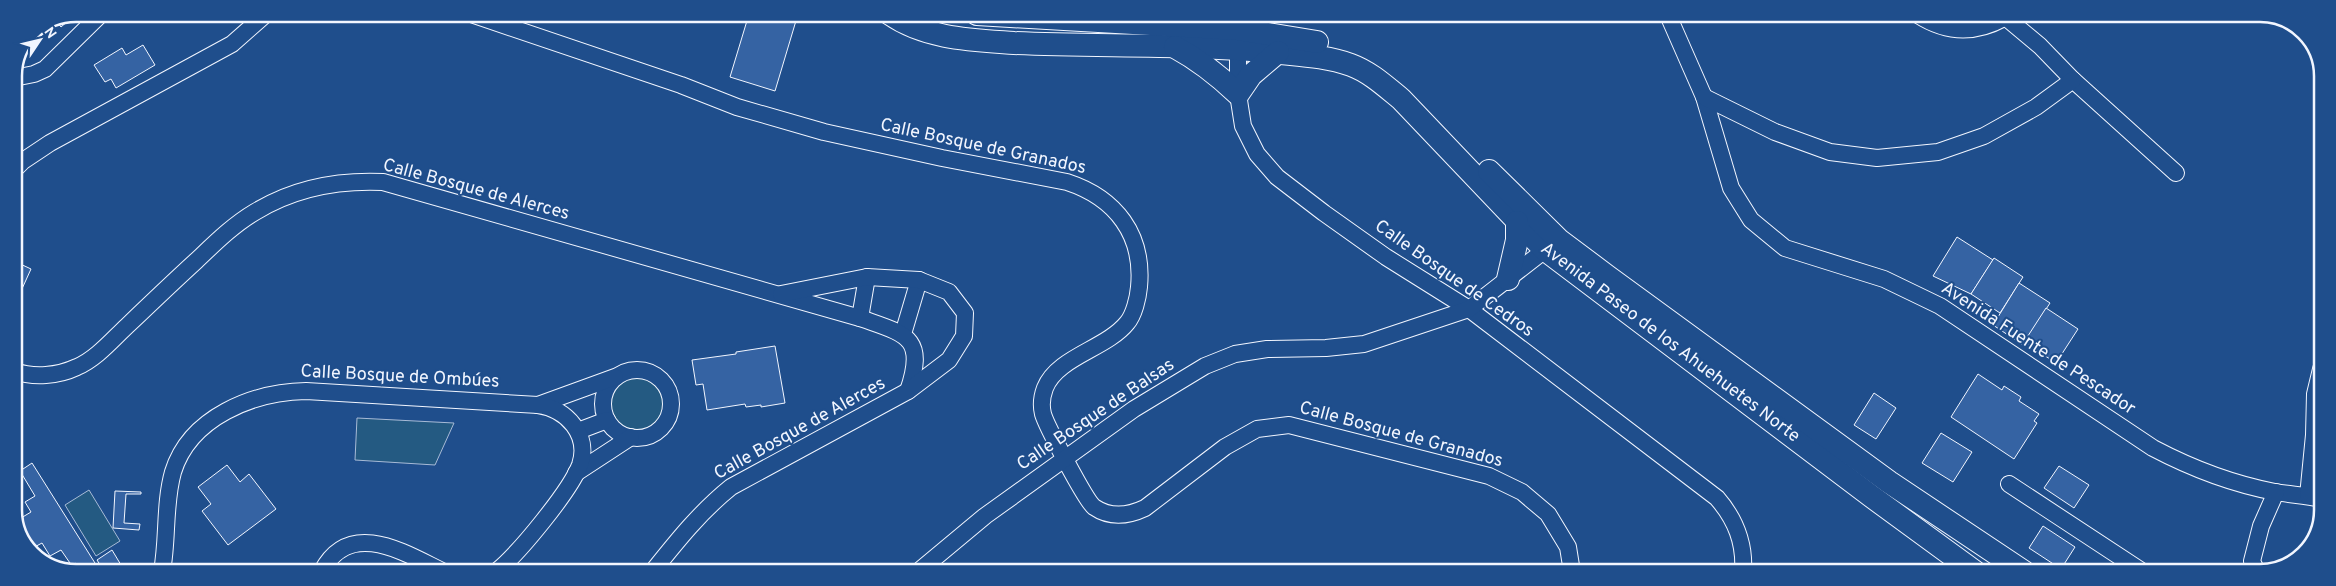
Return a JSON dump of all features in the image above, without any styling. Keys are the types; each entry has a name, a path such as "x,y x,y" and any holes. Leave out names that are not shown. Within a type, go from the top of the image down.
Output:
{"street":[{"path":"22,76 45,69 94,22"},
{"path":"22,162 50,143 232,44 257,22"},
{"name":"Calle Bosque de Granados","path":"495,22 681,85 737,107 781,120 824,132 942,158 1067,182 1081,186 1106,201 1123,219 1136,246 1139,262 1138,293 1127,323 1097,347 1062,366 1055,372 1045,388 1042,406 1046,422 1092,505 1109,513 1128,514 1145,508 1224,447 1257,429 1289,425 1490,476 1522,492 1548,514 1568,547 1571,564"},
{"name":"Avenida Paseo de los Ahuehuetes Norte","path":"908,22 932,33 964,40 1040,44 1172,46 1238,39 1278,52 1326,58 1352,65 1376,79 1400,99 1517,222 1889,482 2012,564"},
{"name":"Avenida Paseo de los Ahuehuetes Norte","path":"1061,22 1238,39 1328,44 1352,52 1379,65 1404,83 1551,245 1595,290 1964,564"},
{"name":"Avenida Fuente de Pescador","path":"1671,22 1704,97 1732,188 1751,220 1785,248 1884,279 1940,306 2153,448 2188,467 2276,492 2314,497"},
{"path":"1930,22 1955,30 1981,28 1992,22"},
{"path":"2011,22 2040,46 2073,80 2176,173"},
{"name":"Calle Bosque de Cedros","path":"1238,39 1238,94 1243,126 1257,154 1277,176 1324,213 1386,257 1469,309 1717,498 1729,513 1738,530 1742,543 1742,564"},
{"path":"1172,46 1196,58 1217,74 1238,94 1251,75 1278,52"},
{"path":"1704,97 1775,132 1830,152 1877,158 1938,152 1984,136 2036,107 2073,80"},
{"name":"Calle Bosque de Alerces","path":"23,373 50,375 79,367 103,348 237,224 255,212 293,193 338,183 383,182 860,318 904,334 915,350 915,371 908,391"},
{"path":"1508,279 1517,240 1517,222"},
{"name":"Calle Bosque de Balsas","path":"928,564 985,516 1134,409 1205,366 1235,354 1267,349 1326,348 1364,344 1469,309 1551,245"},
{"path":"860,318 867,277"},
{"name":"Calle Bosque de Alerces","path":"659,564 691,523 730,487 908,391 949,360 964,336 964,313 949,292 919,280 867,277 776,295"},
{"path":"904,334 919,280"},
{"path":"538,405 615,378 628,370 643,370 658,376 668,388 672,402 669,417 660,430 646,437 631,438 576,473"},
{"path":"615,378 606,390 603,405 607,420 617,431 631,438"},
{"name":"Calle Bosque de Ombúes","path":"163,564 170,486 180,456 200,431 240,404 272,394 306,391 538,405 548,406 562,413 573,423 578,432"},
{"path":"504,564 522,547 576,473 582,452 578,432 607,420"},
{"path":"2009,484 2130,564"},
{"path":"2253,564 2252,561 2261,526 2276,492"},
{"path":"327,564 330,559 343,550 360,543 373,542 397,549 428,564"}],"shaded area":[{"path":"631,376 643,376 653,380 661,388 665,404 661,420 653,428 643,432 631,432 621,428 613,420 609,410 609,398 613,388 621,380"},
{"path":"357,418 454,423 435,465 355,460"},
{"path":"89,490 120,541 96,556 65,505"}],"building":[{"path":"747,22 796,22 775,91 730,77"},
{"path":"143,45 155,65 116,88 111,79 105,82 94,65 122,48 126,55"},
{"path":"1957,237 1993,260 1971,294 1933,276"},
{"path":"1994,258 2023,277 2000,313 1971,294"},
{"path":"22,265 31,269 22,288"},
{"path":"2019,283 2050,303 2023,345 1993,325"},
{"path":"2046,308 2078,329 2056,363 2024,342"},
{"path":"775,346 785,403 761,407 761,405 746,407 745,404 707,410 703,384 696,385 692,360"},
{"path":"1978,374 2002,390 2004,386 2021,397 2019,401 2039,414 2034,421 2037,423 2014,459 1951,417"},
{"path":"1874,393 1896,408 1876,439 1854,425"},
{"path":"1941,433 1972,452 1953,482 1922,463"},
{"path":"32,463 96,564 70,563 61,550 50,556 42,543 36,545 24,523 23,517 31,512 25,502 35,496 23,476 23,469"},
{"path":"227,465 240,482 249,474 276,509 228,545 202,511 211,504 198,487"},
{"path":"2059,466 2089,485 2074,508 2044,488"},
{"path":"115,491 141,492 141,494 126,494 124,523 140,524 139,530 113,528"},
{"path":"2043,526 2075,547 2064,564 2053,564 2029,548"},
{"path":"112,550 120,564 100,564 97,560"}]}
